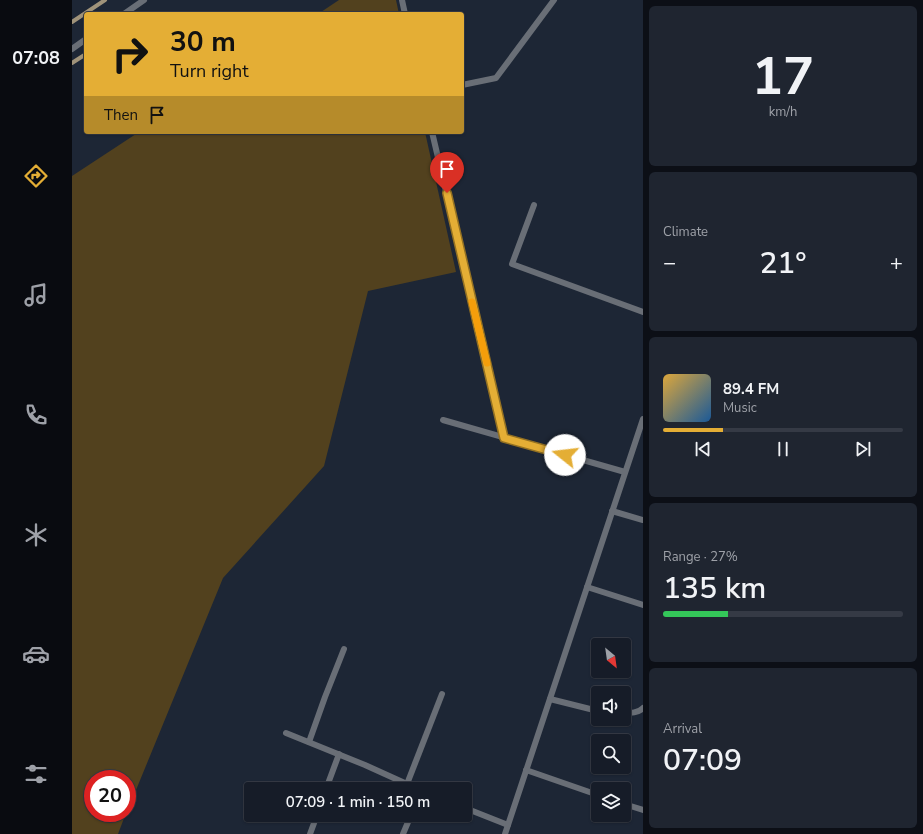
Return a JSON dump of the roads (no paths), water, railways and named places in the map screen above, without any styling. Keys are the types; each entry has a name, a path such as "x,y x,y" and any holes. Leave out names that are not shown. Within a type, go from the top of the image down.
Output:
{"lane":[{"path":"127,12 144,0"},
{"path":"402,0 405,12"},
{"path":"464,85 496,78 554,0"},
{"path":"72,49 84,40"},
{"path":"432,134 504,438"},
{"path":"534,205 512,264 643,312"},
{"path":"505,834 625,472 642,428 643,419"},
{"path":"443,420 625,472"},
{"path":"612,511 643,520"},
{"path":"587,588 643,605"},
{"path":"308,742 344,649"},
{"path":"408,782 442,694"},
{"path":"550,699 591,709"},
{"path":"631,713 640,711 643,708"},
{"path":"286,733 402,782"},
{"path":"329,782 339,754"},
{"path":"526,770 591,793"},
{"path":"631,806 643,810"},
{"path":"472,811 508,825"},
{"path":"310,834 314,822"},
{"path":"403,834 407,822"}],"waterway":[{"path":"87,12 105,0"},
{"path":"72,22 84,14"},
{"path":"72,63 84,55"}]}
